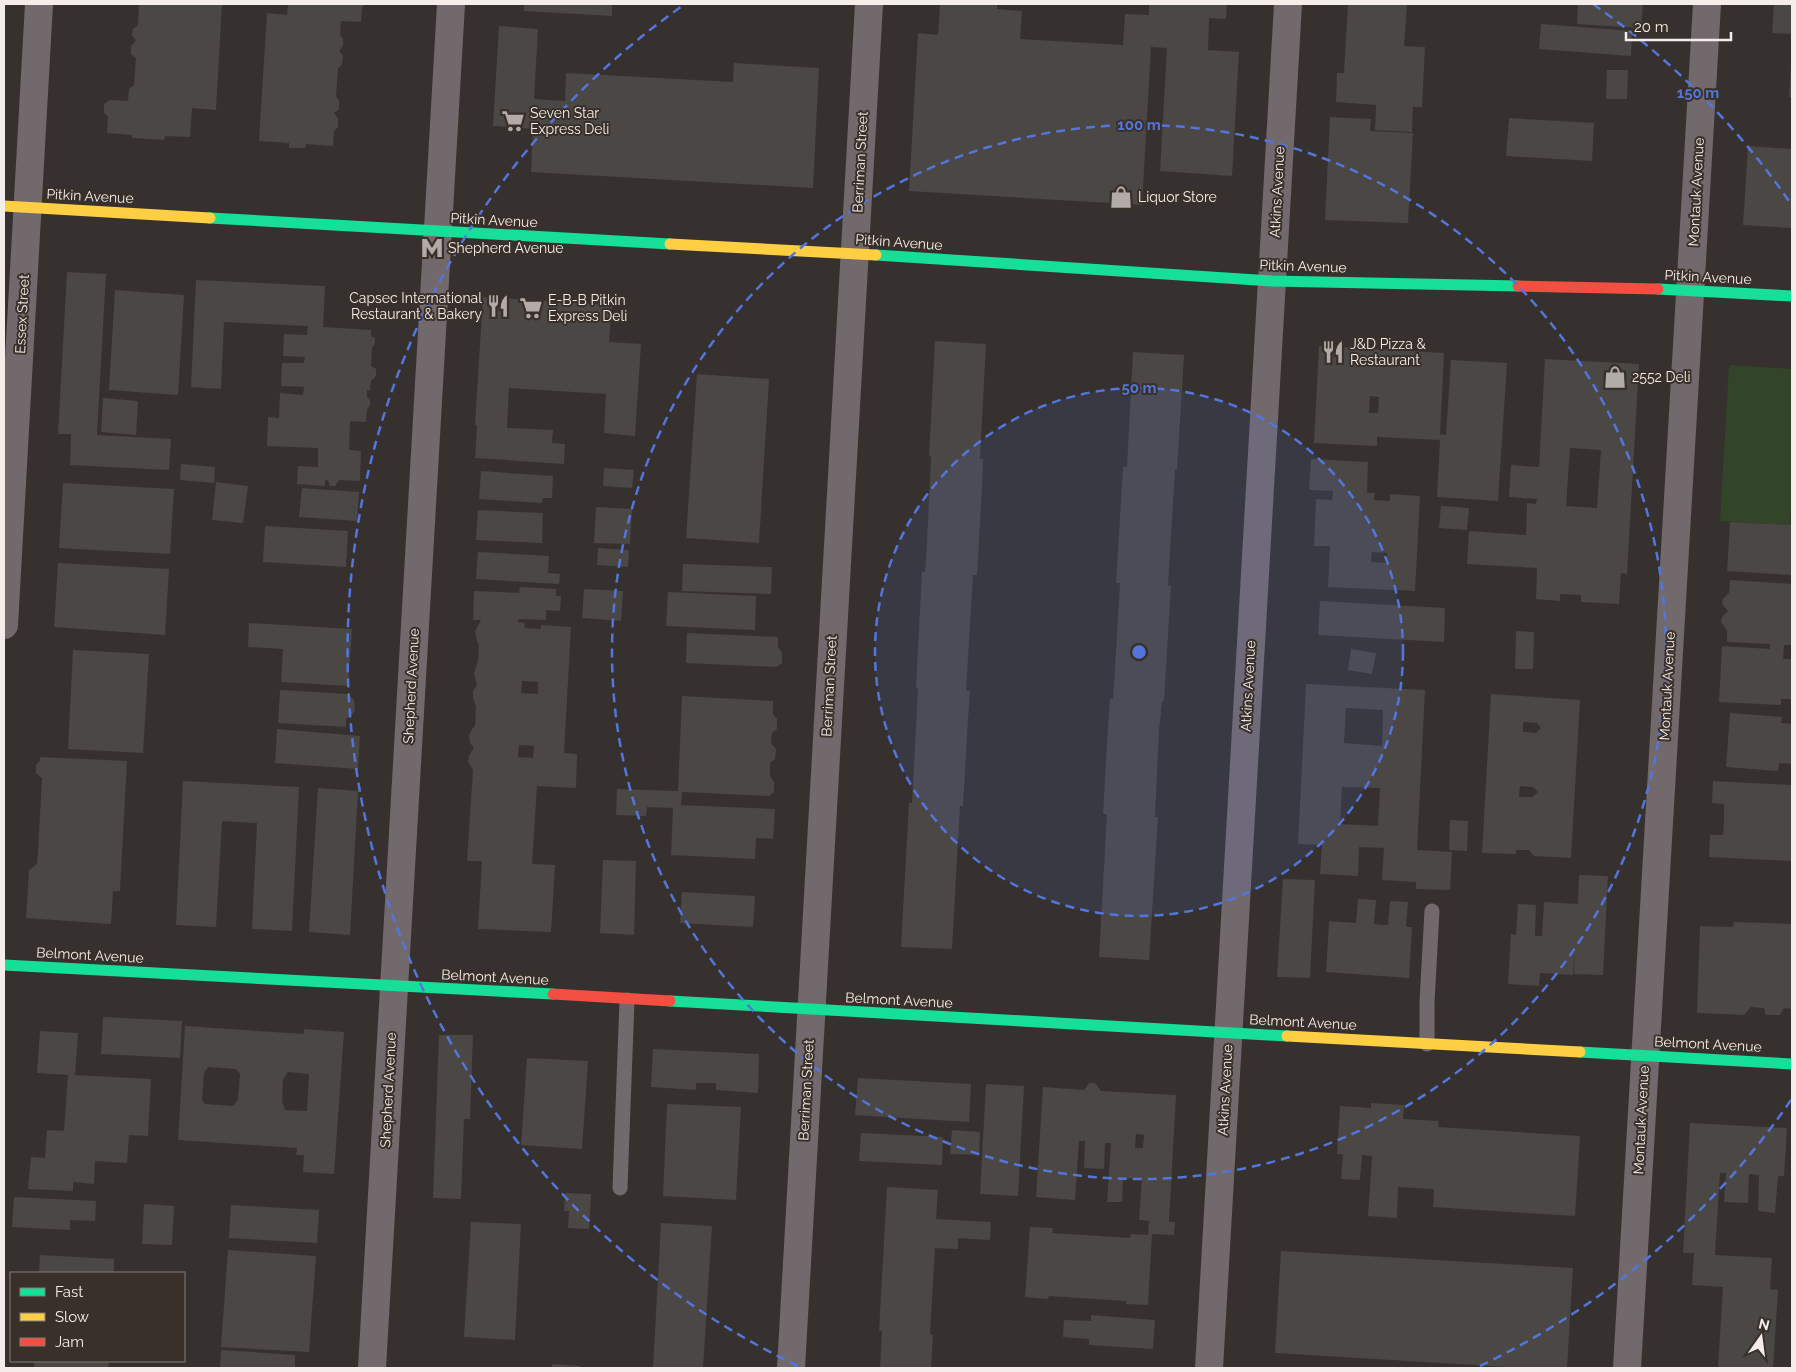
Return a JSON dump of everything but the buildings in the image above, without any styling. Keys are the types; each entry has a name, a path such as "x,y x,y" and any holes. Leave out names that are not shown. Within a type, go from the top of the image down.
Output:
{"street":[{"name":"Essex Street","path":"4,625 16,206 39,4"},
{"name":"Shepherd Avenue","path":"372,1368 451,4"},
{"name":"Berriman Street","path":"791,1368 868,4"},
{"name":"Atkins Avenue","path":"1209,1368 1288,4"},
{"name":"Montauk Avenue","path":"1627,1368 1707,4"},
{"name":"Pitkin Avenue","path":"16,206 854,254 1272,281 1691,290 1792,296"},
{"name":"Belmont Avenue","path":"4,966 394,985 628,1000 1792,1064"}],"lane":[{"path":"1428,1044 1432,911"},
{"path":"620,1188 628,1000"}],"green space":[{"path":"1729,365 1792,369 1792,487 1790,525 1720,521"}],"traffic: fast":[{"path":"210,218 670,244"},
{"path":"876,255 1272,281 1518,286"},
{"path":"1658,289 1792,296"},
{"path":"4,965 553,994"},
{"path":"670,1001 1287,1036"},
{"path":"1580,1052 1792,1064"}],"traffic: slow":[{"path":"4,206 210,218"},
{"path":"670,244 876,255"},
{"path":"1287,1036 1580,1052"}],"traffic: jam":[{"path":"1518,286 1658,289"},
{"path":"553,994 670,1001"}],"place":[{"name":"Seven Star Express Deli","path":"513,121"},
{"name":"Liquor Store","path":"1121,197"},
{"name":"Shepherd Avenue","path":"432,248"},
{"name":"Capsec International Restaurant & Bakery","path":"498,306"},
{"name":"E-B-B Pitkin Express Deli","path":"531,308"},
{"name":"J&D Pizza & Restaurant","path":"1333,352"},
{"name":"2552 Deli","path":"1615,377"}]}
